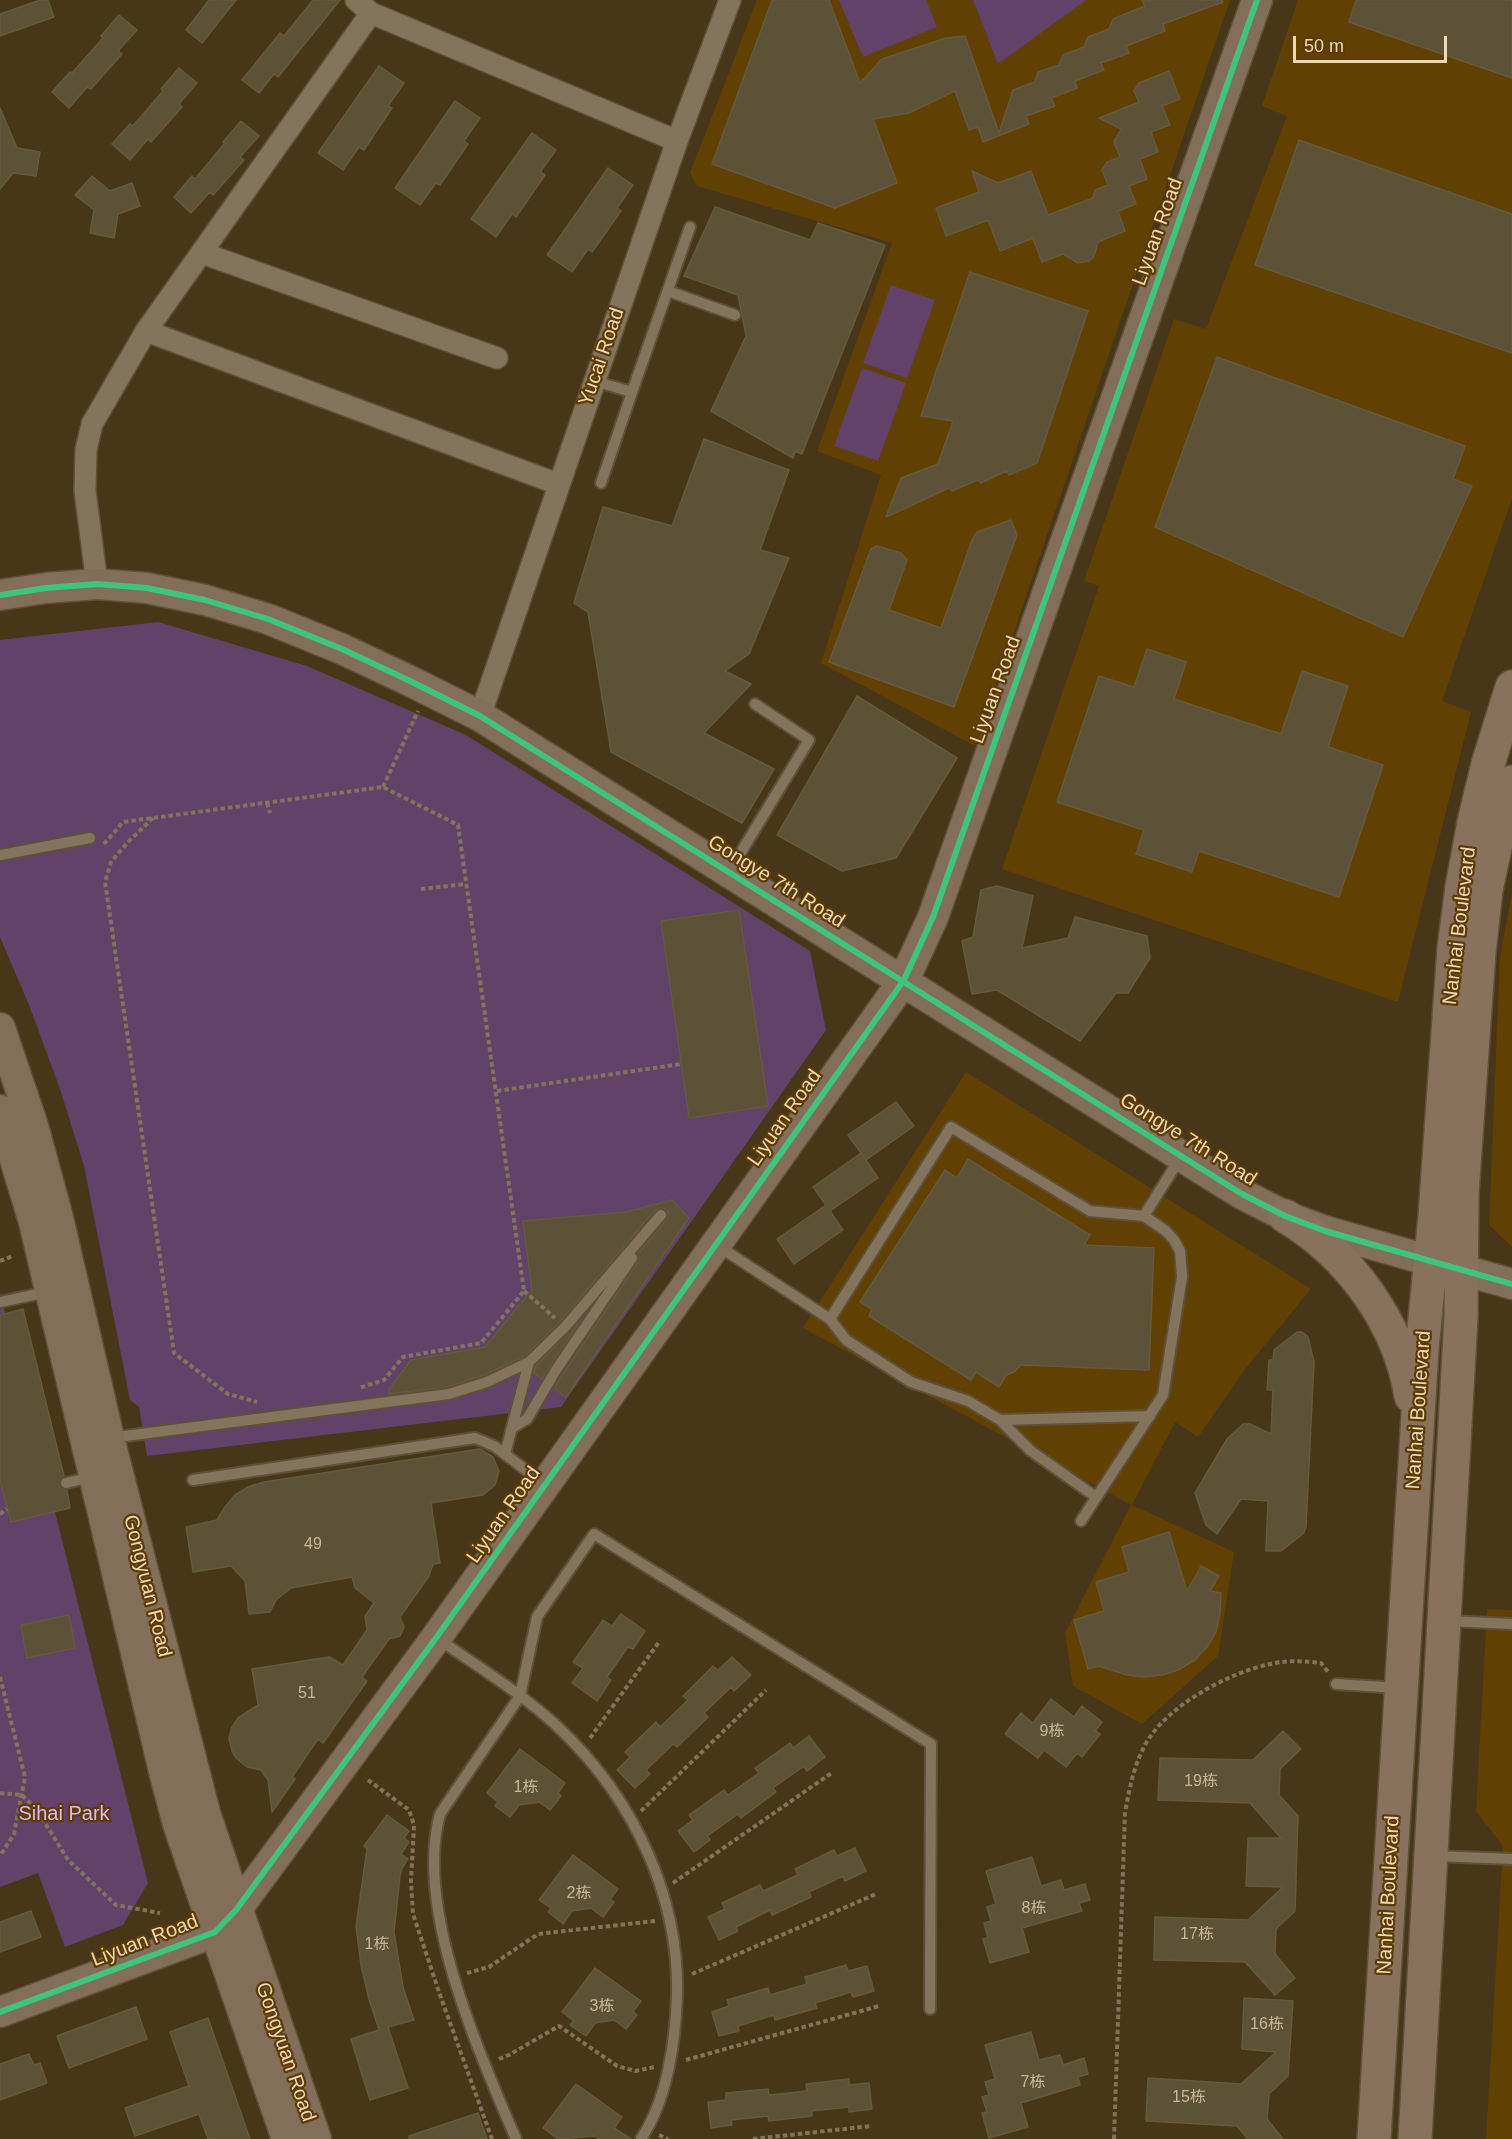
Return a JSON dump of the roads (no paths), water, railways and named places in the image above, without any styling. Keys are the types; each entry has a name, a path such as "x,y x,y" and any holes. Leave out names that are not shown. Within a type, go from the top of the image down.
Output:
{"main road":[{"name":"Nanhai Boulevard","path":"1374,2139 1417,1432 1454,948 1474,822 1485,776 1512,687"},
{"name":"Nanhai Boulevard","path":"1415,2139 1461,1317 1462,1193 1479,952 1486,890 1512,782"},
{"path":"1285,1216 1320,1240 1347,1267 1371,1297 1391,1333 1408,1381 1417,1432"}],"street":[{"name":"Yucai Road","path":"480,716 677,141 730,0"},
{"name":"Liyuan Road","path":"0,2012 215,1932 237,1910 436,1638 904,980 933,917 1257,0"},
{"path":"97,584 85,491 86,450 92,424 146,331 202,253 364,7 677,141"},
{"path":"202,253 497,358"},
{"path":"146,331 558,484"},
{"name":"Gongye 7th Road","path":"0,595 97,584 147,588 205,600 268,619 342,649 480,716 1242,1194 1285,1216 1325,1231 1512,1284"},
{"name":"Gongyuan Road","path":"0,1028 33,1126 57,1214 98,1439 80,1480 178,1824 286,2139"},
{"name":"Gongyuan Road","path":"0,1110 34,1222 51,1292 98,1439 192,1765 237,1910 316,2139"}],"lane":[{"path":"601,483 690,227"},
{"path":"668,291 735,315"},
{"path":"594,381 632,392"},
{"path":"729,872 809,740 754,704"},
{"path":"0,855 90,838"},
{"path":"830,1319 951,1127 1089,1211 1144,1216 1166,1231 1174,1240 1179,1251 1182,1269 1164,1395 1081,1521"},
{"path":"1144,1216 1181,1156"},
{"path":"98,1439 449,1394 487,1382 529,1362 565,1327 661,1215"},
{"path":"512,1428 527,1419 556,1370 641,1244"},
{"path":"716,1245 830,1319 846,1340 911,1382 968,1401 1000,1420 1030,1451 1096,1497"},
{"path":"0,1302 51,1292"},
{"path":"505,1454 529,1362"},
{"path":"1000,1420 1150,1416"},
{"path":"193,1480 475,1438 487,1441 545,1485"},
{"path":"516,2139 485,2064 454,1977 437,1900 434,1833 440,1814 520,1696 537,1617 594,1534 931,1744 930,2009"},
{"path":"1444,1621 1512,1624"},
{"path":"436,1638 520,1696 558,1727 599,1772 632,1820 650,1857 663,1890 670,1920 676,1949 678,1980 675,2032 670,2065 656,2111 641,2139"},
{"path":"1336,1684 1401,1689"},
{"path":"1431,1856 1512,1859"}],"park label":[{"name":"Sihai Park","path":"64,1814"}]}
